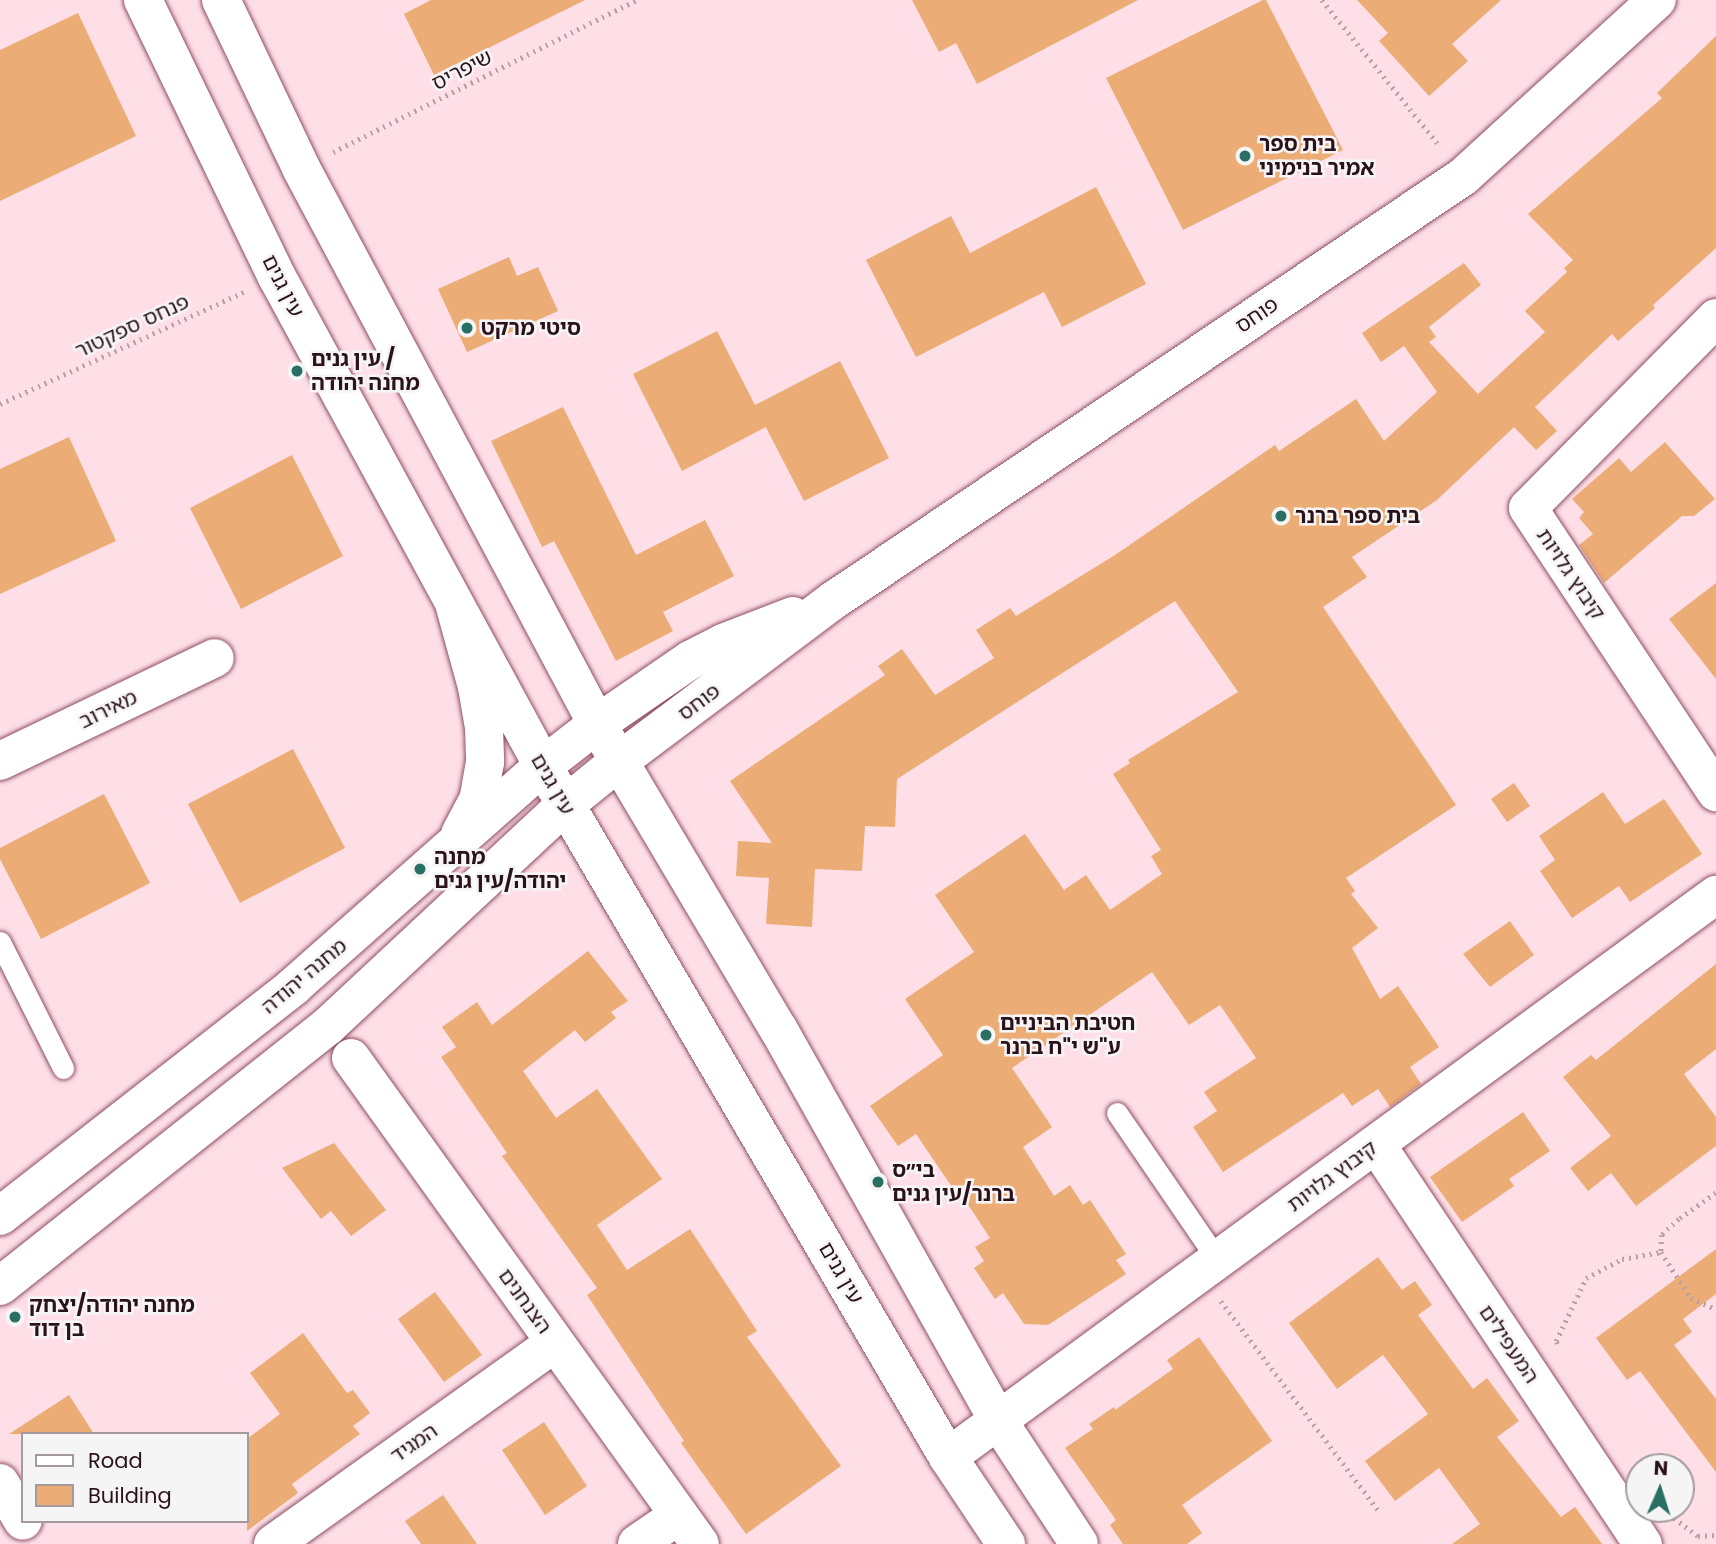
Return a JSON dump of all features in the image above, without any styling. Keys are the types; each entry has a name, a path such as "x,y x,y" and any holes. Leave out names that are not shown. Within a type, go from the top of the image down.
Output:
{"street":[{"name":"עין גנים","path":"143,0 277,277 543,766 948,1457 1006,1544"},
{"path":"221,0 301,168 618,762 779,1030 997,1419 1079,1544"},
{"name":"פוחס","path":"565,804 834,600 1464,176 1657,0"},
{"name":"קיבוץ גלויות","path":"1716,318 1528,508 1716,793"},
{"name":"פוחס","path":"597,724 690,660 732,639 834,600"},
{"path":"454,846 478,800 485,762 484,728 477,687 455,607"},
{"name":"מאירוב","path":"0,761 215,658"},
{"name":"מחנה יהודה","path":"0,1216 294,986 543,766 597,724"},
{"path":"0,1286 328,1026 565,804"},
{"name":"קיבוץ גלויות","path":"948,1457 1716,895"},
{"name":"הצנחנים","path":"351,1058 689,1530"},
{"name":"המעפילים","path":"1376,1144 1643,1544"},
{"name":"המגיד","path":"273,1544 555,1343"},
{"path":"0,1483 21,1518"},
{"path":"24,1523 37,1544"},
{"path":"637,1544 689,1530"}],"lane":[{"path":"0,942 63,1068"},
{"path":"1117,1113 1208,1266"}],"path":[{"name":"שיפריס","path":"301,168 637,0"},
{"path":"1322,0 1464,176"},
{"name":"פנחס ספקטור","path":"0,404 277,277"},
{"path":"1716,1193 1679,1219 1662,1235 1661,1252 1691,1298 1716,1309"},
{"path":"1563,1353 1556,1341 1586,1278 1622,1259 1661,1252"},
{"path":"1208,1266 1378,1510"},
{"path":"1679,1523 1698,1536 1716,1535"}],"building":[{"path":"431,0 585,0 434,75 404,14"},
{"path":"912,0 1138,0 977,84 956,43 939,52"},
{"path":"1266,0 1343,150 1183,230 1106,78"},
{"path":"1357,0 1501,0 1452,44 1468,61 1429,96 1379,41 1388,33"},
{"path":"78,13 136,136 0,201 0,50"},
{"path":"1716,36 1716,248 1618,341 1612,334 1535,407 1557,431 1536,450 1514,427 1437,500 1352,557 1367,577 1323,607 1456,805 1346,878 1355,891 1351,894 1378,928 1352,948 1380,999 1398,986 1439,1047 1410,1067 1421,1084 1390,1107 1378,1089 1352,1106 1343,1093 1223,1172 1193,1127 1217,1111 1204,1092 1256,1058 1220,1005 1189,1025 1152,972 1012,1068 1052,1127 1023,1147 1054,1196 1070,1185 1083,1205 1090,1200 1126,1254 1116,1260 1126,1274 1048,1325 1024,1324 1003,1293 995,1299 974,1268 984,1261 975,1247 990,1238 959,1191 956,1193 916,1134 898,1146 870,1106 943,1055 905,999 974,952 935,895 1025,834 1064,890 1086,875 1110,910 1162,874 1151,856 1161,850 1113,774 1130,763 1128,760 1238,692 1175,601 897,779 895,827 865,826 862,871 815,869 812,927 766,924 769,878 736,876 738,841 772,843 730,781 885,675 878,666 902,649 935,695 994,658 976,630 1010,608 1016,616 1115,555 1275,445 1279,451 1356,399 1384,441 1437,392 1404,346 1381,362 1362,333 1464,263 1481,285 1429,327 1436,337 1429,342 1478,394 1545,332 1525,311 1567,272 1564,268 1573,260 1528,214 1662,98 1657,93"},
{"path":"1096,187 1146,284 1062,327 1044,292 916,357 866,260 951,216 970,253"},
{"path":"509,257 517,276 538,267 558,311 467,352 438,289"},
{"path":"717,331 755,405 840,361 889,458 804,501 766,427 682,471 633,374"},
{"path":"563,407 636,555 705,520 734,576 663,612 673,631 616,661 554,541 542,547 491,441"},
{"path":"69,437 116,541 0,594 0,469"},
{"path":"1665,442 1715,499 1694,516 1682,516 1604,583 1579,545 1593,534 1579,518 1584,512 1572,499 1619,458 1631,472"},
{"path":"292,455 343,556 241,609 190,508"},
{"path":"1716,583 1716,679 1669,619"},
{"path":"293,749 345,848 240,903 188,804"},
{"path":"1514,783 1530,806 1507,822 1491,799"},
{"path":"1603,792 1625,824 1664,799 1702,854 1630,902 1619,886 1572,918 1540,871 1555,860 1539,836"},
{"path":"104,794 150,883 41,939 0,859 0,848"},
{"path":"1510,921 1534,955 1490,987 1463,954"},
{"path":"588,951 628,1001 611,1012 616,1018 585,1042 575,1030 523,1071 556,1118 597,1089 662,1179 597,1225 627,1270 690,1229 757,1331 747,1337 841,1466 746,1534 681,1443 684,1441 587,1295 597,1288 502,1156 507,1153 441,1057 456,1047 442,1027 477,1002 492,1025"},
{"path":"1716,964 1716,1049 1684,1074 1716,1117 1716,1146 1636,1206 1611,1173 1588,1191 1570,1168 1611,1136 1563,1077 1591,1055 1596,1060"},
{"path":"1523,1112 1550,1151 1509,1179 1514,1186 1462,1222 1430,1177"},
{"path":"334,1143 386,1210 351,1236 331,1211 321,1219 282,1168"},
{"path":"1716,1249 1716,1294 1683,1319 1692,1332 1674,1345 1716,1399 1716,1472 1640,1371 1627,1380 1596,1338"},
{"path":"1378,1257 1402,1290 1415,1281 1432,1305 1418,1315 1473,1389 1487,1378 1519,1421 1497,1437 1561,1517 1575,1507 1602,1544 1452,1544 1480,1524 1439,1468 1395,1501 1365,1461 1428,1414 1383,1355 1337,1389 1289,1323"},
{"path":"435,1292 482,1355 444,1382 398,1319"},
{"path":"303,1333 347,1393 353,1390 370,1413 353,1426 360,1434 292,1484 298,1493 247,1531 248,1438 280,1414 250,1373"},
{"path":"1199,1337 1272,1441 1182,1505 1202,1533 1187,1544 1123,1544 1110,1525 1116,1520 1065,1448 1093,1429 1089,1424 1114,1407 1115,1410 1173,1369 1167,1360"},
{"path":"69,1395 93,1432 21,1432 9,1434"},
{"path":"544,1422 587,1486 545,1515 502,1450"},
{"path":"443,1495 477,1544 421,1544 405,1521"}],"place":[{"name":"בית ספר אמיר בנימיני","path":"1245,156"},
{"name":"סיטי מרקט","path":"467,328"},
{"name":"עין גנים / מחנה יהודה","path":"297,371"},
{"name":"בית ספר ברנר","path":"1281,516"},
{"name":"מחנה יהודה/עין גנים","path":"420,869"},
{"name":"חטיבת הביניים ע\"ש י\"ח ברנר","path":"986,1035"},
{"name":"בי״ס ברנר/עין גנים","path":"878,1182"},
{"name":"מחנה יהודה/יצחק בן דוד","path":"15,1317"}]}
